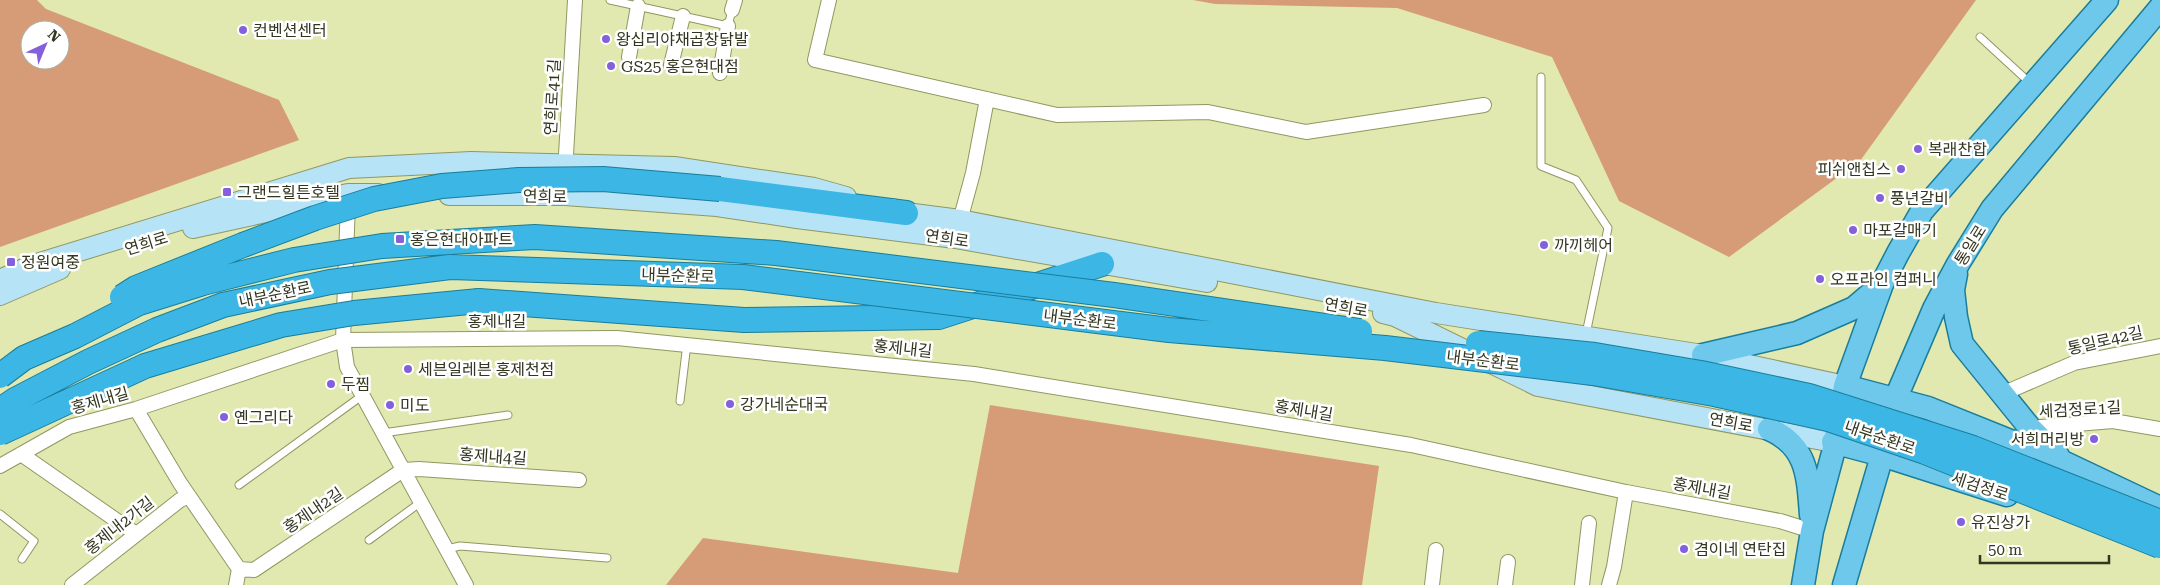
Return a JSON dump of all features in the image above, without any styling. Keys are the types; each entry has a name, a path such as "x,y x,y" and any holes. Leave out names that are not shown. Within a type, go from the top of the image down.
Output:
{"highway":[{"path":"24,358 136,288 243,244 374,199 442,186 519,180 603,179 720,189 906,213"},
{"name":"내부순환로","path":"0,376 24,358 75,336 139,303 203,283 294,260 382,246 535,237 776,253 1114,295 1375,333 1595,355 1700,373 1809,396 1973,448 2160,522"},
{"path":"0,432 145,366 282,325 354,313 479,301 744,320 939,317 1102,264"},
{"name":"내부순환로","path":"0,410 15,400 88,362 157,330 223,305 330,282 450,267 743,277 1168,330 1413,351 1593,373 1714,394 1828,419 1925,452 2160,546"}],"main road":[{"path":"1803,585 1812,531 1833,453 1845,386 1882,284 1922,211 2107,0"},
{"name":"통일로","path":"1844,585 1882,455 1895,400 1934,309 1958,264 1992,209 2160,8"},
{"name":"연희로","path":"0,280 30,266 349,168 471,162 674,166 814,188 958,229 1102,264 1396,316 1538,386 1834,442 1882,455"},
{"name":"연희로","path":"0,295 63,268 189,229 348,194 565,195 717,206 797,218 958,229"},
{"path":"958,229 1436,313 1703,355 1845,386 1928,408 2065,464 2160,508"},
{"path":"1958,264 1953,290 1962,344 2030,428 2065,464"},
{"path":"1703,355 1797,333 1854,308 1882,284"},
{"path":"1769,429 1796,447 1805,463 1812,531"},
{"name":"세검정로","path":"1882,455 2074,517 2160,554"}],"street":[{"name":"연희로41길","path":"565,195 575,0"},
{"path":"829,0 815,60 1057,115 1208,112 1306,132 1402,119 1484,105"},
{"path":"629,57 638,6"},
{"path":"671,64 683,16"},
{"path":"720,73 728,26"},
{"path":"958,229 973,173 987,99"},
{"path":"348,194 343,340 347,367 466,585"},
{"name":"홍제내길","path":"0,466 69,427 136,409 343,340 617,338 974,374 1411,446 1626,492 1780,520 1812,531"},
{"name":"통일로42길","path":"2002,394 2074,363 2160,346"},
{"path":"136,409 188,496 239,569 236,585"},
{"name":"세검정로1길","path":"2030,428 2114,421 2160,429"},
{"path":"21,454 136,534"},
{"name":"홍제내4길","path":"403,470 419,469 579,480"},
{"name":"홍제내2길","path":"239,569 254,570 403,470"},
{"path":"1608,585 1614,567 1626,492"},
{"name":"홍제내2가길","path":"72,585 180,500 188,496"},
{"path":"1582,585 1589,523"},
{"path":"1432,585 1436,550"},
{"path":"1505,585 1508,562"}],"lane":[{"path":"610,0 728,26 734,5"},
{"path":"1980,38 2033,86"},
{"path":"1541,77 1541,166 1576,180 1608,228 1585,336"},
{"path":"680,401 687,344"},
{"path":"239,485 362,395"},
{"name":"홍제내4길","path":"383,433 508,415"},
{"path":"369,540 421,502"},
{"path":"0,514 34,541 22,559"},
{"path":"447,549 460,546 607,558"}],"shaded area":[{"path":"0,0 37,0 46,9 279,100 299,140 0,247"},
{"path":"1193,0 1976,0 1860,161 1729,257 1619,201 1552,57 1397,8 1215,4"},
{"path":"990,405 1379,466 1362,585 666,585 703,538 958,573"}],"place":[{"name":"컨벤션센터","path":"243,30"},
{"name":"왕십리야채곱창닭발","path":"606,39"},
{"name":"GS25 홍은현대점","path":"611,66"},
{"name":"복래찬합","path":"1918,149"},
{"name":"피쉬앤칩스","path":"1901,169"},
{"name":"그랜드힐튼호텔","path":"227,192"},
{"name":"풍년갈비","path":"1880,198"},
{"name":"마포갈매기","path":"1853,230"},
{"name":"홍은현대아파트","path":"400,239"},
{"name":"까끼헤어","path":"1544,245"},
{"name":"정원여중","path":"11,262"},
{"name":"오프라인 컴퍼니","path":"1820,279"},
{"name":"세븐일레븐 홍제천점","path":"408,369"},
{"name":"두찜","path":"331,384"},
{"name":"강가네순대국","path":"730,404"},
{"name":"미도","path":"390,405"},
{"name":"옌그리다","path":"224,417"},
{"name":"서희머리방","path":"2094,439"},
{"name":"유진상가","path":"1961,522"},
{"name":"겸이네 연탄집","path":"1684,549"}]}
